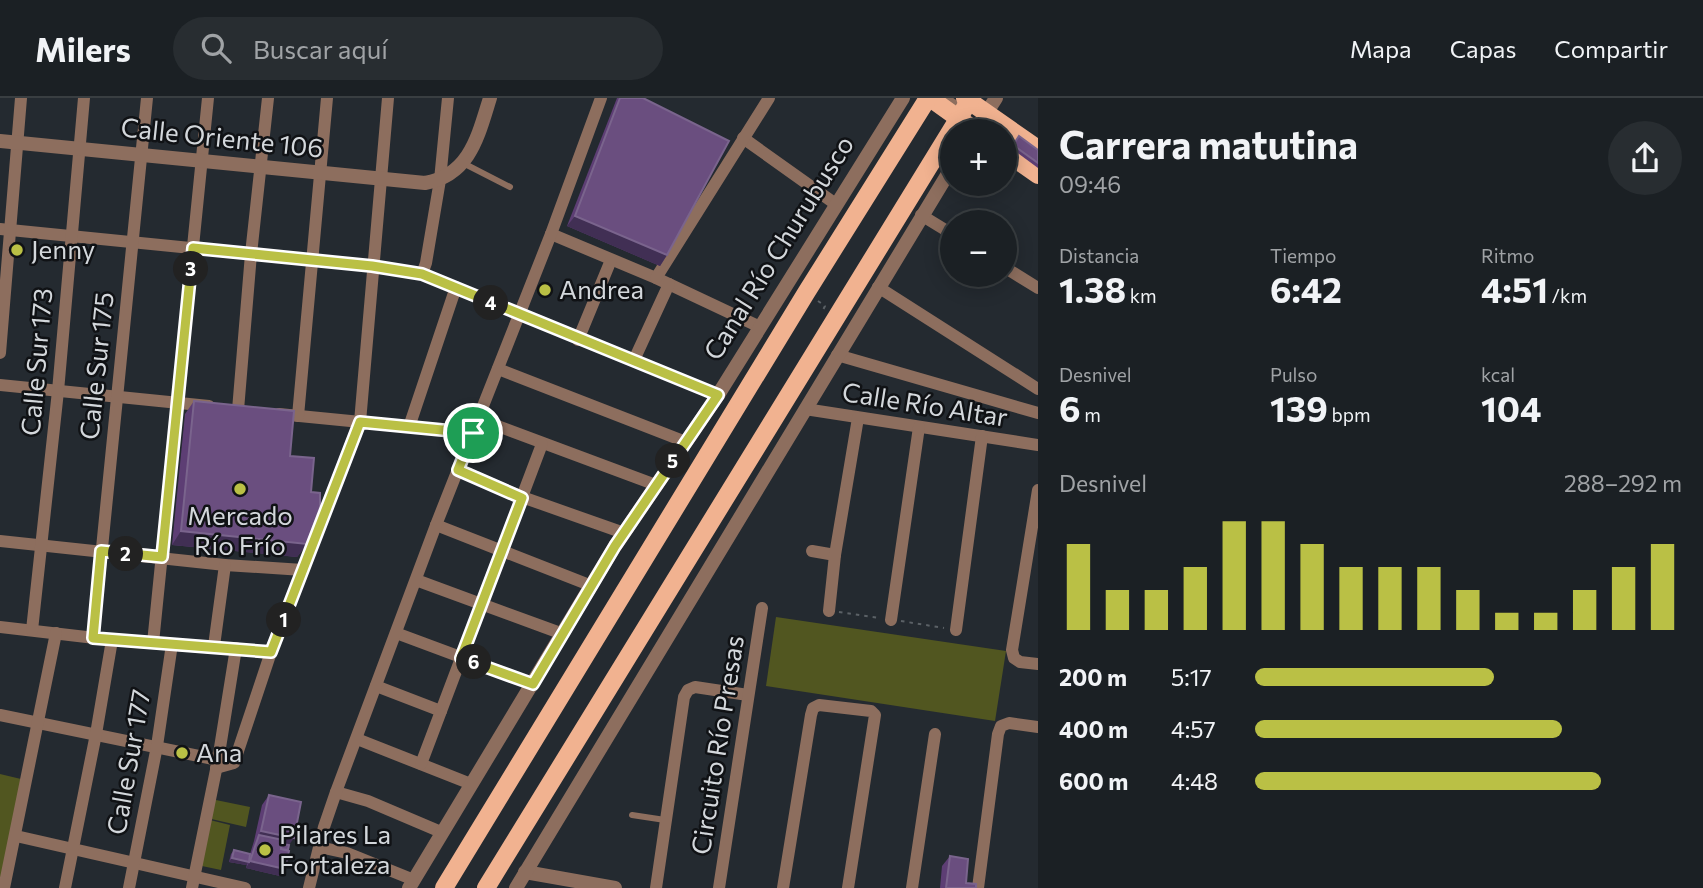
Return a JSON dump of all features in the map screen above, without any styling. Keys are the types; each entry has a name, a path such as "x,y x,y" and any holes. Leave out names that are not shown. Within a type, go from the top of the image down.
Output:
{"main road":[{"path":"929,98 966,105 979,119"},
{"name":"Canal Río Churubusco","path":"444,888 806,293 929,98"},
{"path":"486,888 966,105"},
{"path":"1017,139 1038,149"},
{"path":"1017,160 1038,175"}],"street":[{"path":"0,353 6,230 21,98"},
{"name":"Calle Sur 173","path":"32,630 58,391 84,98"},
{"name":"Calle Sur 175","path":"93,638 146,98"},
{"path":"153,643 208,98"},
{"path":"250,411 251,254 268,98"},
{"path":"298,416 327,98"},
{"path":"0,715 157,746 217,764 234,763 271,652 360,422 388,98"},
{"path":"422,274 440,180 448,98"},
{"path":"440,180 463,163 475,143 490,98"},
{"path":"309,888 336,792 601,98"},
{"path":"656,278 769,98"},
{"name":"Canal Río Churubusco","path":"411,884 624,533 718,395 903,98"},
{"path":"743,138 837,205"},
{"name":"Calle Oriente 106","path":"0,141 379,179 425,183 440,180"},
{"path":"516,888 940,186"},
{"path":"921,215 940,227"},
{"path":"6,230 372,266 422,274 718,395"},
{"path":"551,234 656,278 760,327"},
{"path":"578,340 611,260"},
{"path":"1017,275 1038,288"},
{"path":"634,360 669,284"},
{"path":"878,286 1038,388"},
{"path":"409,427 456,288"},
{"path":"837,355 1038,413"},
{"path":"498,369 686,442"},
{"path":"0,385 473,433"},
{"name":"Calle Río Altar","path":"805,409 1038,445"},
{"path":"829,611 835,555 858,418"},
{"path":"479,419 656,485"},
{"path":"891,620 919,427"},
{"path":"956,630 982,436"},
{"path":"421,764 542,444"},
{"path":"458,470 522,498 624,533"},
{"path":"1038,490 1012,650 1014,658 1020,662 1038,664"},
{"path":"436,525 592,586"},
{"path":"0,541 225,565 303,570"},
{"path":"812,551 835,555"},
{"path":"214,646 225,565"},
{"path":"416,580 563,634"},
{"name":"Circuito Río Presas","path":"719,888 762,608"},
{"path":"0,627 112,640 271,652"},
{"path":"4,888 56,633"},
{"path":"396,633 533,684"},
{"path":"65,888 112,640"},
{"name":"Calle Sur 177","path":"129,888 157,746 172,644"},
{"path":"193,882 217,764 236,648"},
{"path":"376,686 441,712"},
{"name":"Circuito Río Presas","path":"656,888 684,697 688,690 695,687 748,695"},
{"path":"783,888 813,708 819,705 871,711 875,715 848,888"},
{"path":"978,888 998,734 1002,726 1009,723 1038,727"},
{"path":"912,888 935,734"},
{"path":"357,739 471,785"},
{"path":"336,792 368,801 441,832"},
{"path":"16,836 134,863 193,882 245,888"},
{"path":"319,846 347,853 411,884"},
{"path":"525,872 615,888"}],"lane":[{"path":"948,98 966,105"},
{"path":"1017,141 1038,156"},
{"path":"1017,152 1038,167"},
{"path":"463,163 510,187"},
{"path":"632,815 665,820"}],"path":[{"path":"806,293 825,306 820,316"}],"green space":[{"path":"776,617 1006,651 995,721 766,686"},
{"path":"0,774 21,779 0,886"},
{"path":"211,799 250,807 246,827 207,818"},
{"path":"206,819 230,825 221,870 197,865"}],"building":[{"path":"620,98 643,98 729,141 667,255 575,216"},
{"path":"1019,136 1038,150 1038,163 1017,148"},
{"name":"Mercado Río Frío","path":"194,401 294,411 290,456 314,458 311,492 320,493 320,507 307,544 181,531"},
{"path":"269,795 301,802 294,838 261,831"},
{"path":"259,835 283,840 281,849 289,851 285,869 250,861"},
{"path":"282,844 289,845 288,850 281,849"},
{"path":"234,850 250,854 249,862 232,858"},
{"path":"950,856 968,859 966,883 976,884 976,888 946,888"}],"place":[{"name":"Jenny","path":"17,250"},
{"name":"Andrea","path":"545,290"},
{"name":"Mercado Río Frío","path":"240,489"},
{"name":"Ana","path":"182,753"},
{"name":"Pilares La Fortaleza","path":"265,850"}],"route":[{"path":"193,248 372,266 422,274 718,395 615,546 533,684 461,658 522,498 458,470 473,433 360,422 271,652 93,638 101,551 162,557 193,248"}]}
